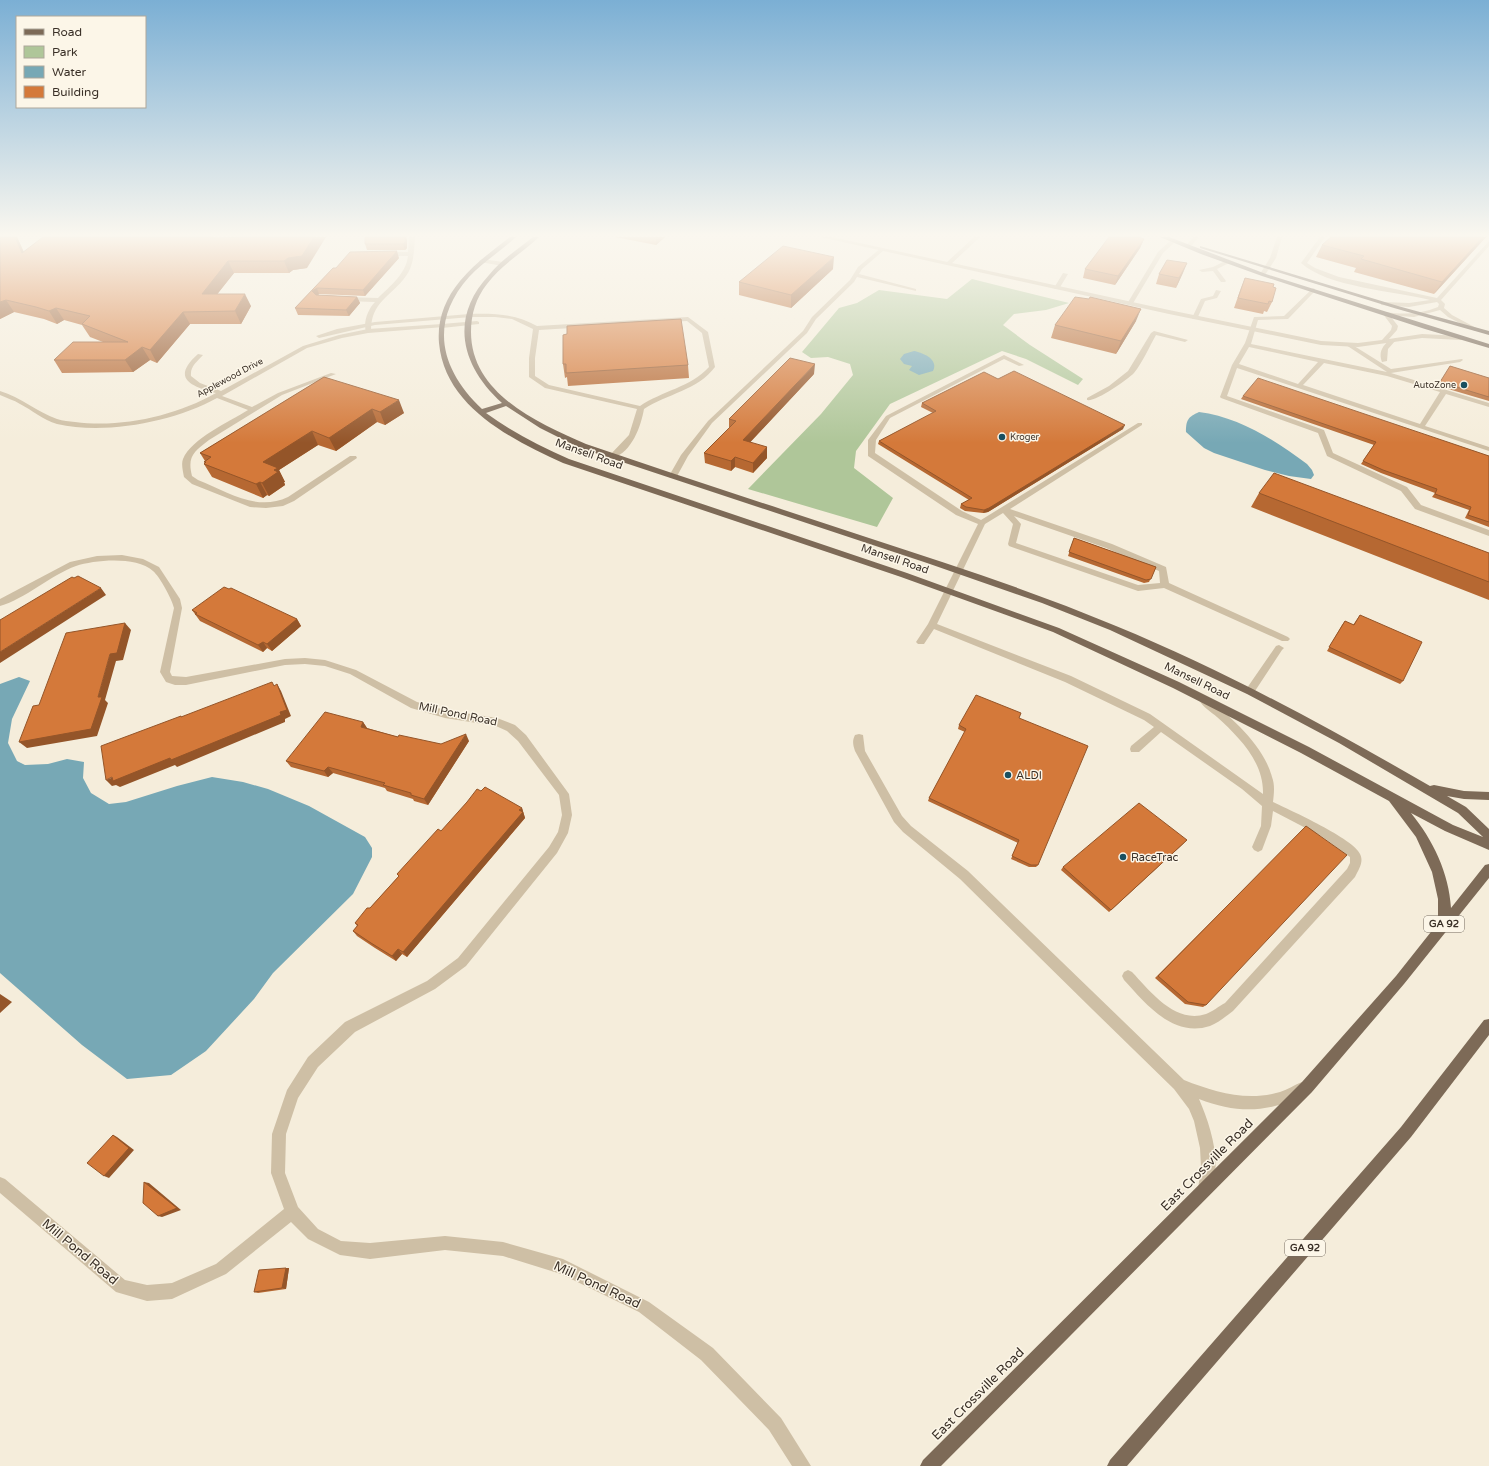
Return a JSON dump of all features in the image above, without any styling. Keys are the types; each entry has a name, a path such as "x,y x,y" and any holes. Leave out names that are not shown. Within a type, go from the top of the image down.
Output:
{"highway":[{"path":"1360,305 1489,346"},
{"path":"1388,305 1489,333"}],"main road":[{"name":"Mansell Road","path":"447,305 443,318 441,342 448,368 460,390 481,412 526,443 566,461 949,591 1056,630 1140,667 1201,697 1385,793 1448,828 1489,845"},
{"name":"Mansell Road","path":"472,305 468,320 467,343 474,364 488,385 507,403 526,418 543,428 583,446 958,570 1045,601 1113,628 1250,691 1343,740 1462,810 1489,836"},
{"path":"481,412 507,403"},
{"path":"1421,786 1445,792 1489,796"},
{"path":"1385,793 1407,815 1429,848 1442,883 1445,900 1444,924"},
{"name":"East Crossville Road","path":"929,1466 1307,1087 1400,980 1489,870"},
{"name":"GA 92","path":"1116,1466 1406,1132 1489,1025"}],"street":[{"path":"368,331 368,323 375,305"},
{"path":"673,476 685,455 710,422 805,332 814,318 827,305"},
{"path":"1137,305 1321,343 1358,345 1427,336 1461,338"},
{"path":"1195,318 1201,305"},
{"path":"1298,305 1286,318 1256,318 1247,345 1235,365 1223,397 1322,432 1330,454 1404,489 1418,507 1489,533"},
{"path":"1386,314 1402,316 1420,314 1441,308 1450,316 1477,330"},
{"path":"1384,341 1394,330 1395,326 1386,314"},
{"name":"Applewood Drive","path":"0,393 22,402 45,417 64,423 89,426 111,425 151,419 190,408 220,395 305,347 318,336 342,328 368,323 443,318 468,320"},
{"path":"468,320 498,321 504,318 521,320 536,328 688,319 705,332 712,367 699,381 668,393 641,408 547,387 532,377 532,358 536,328"},
{"name":"Applewood Drive","path":"305,347 341,336 368,331 442,326 468,320"},
{"path":"1089,399 1111,387 1131,372 1154,333 1185,340"},
{"path":"1384,361 1382,354 1385,347 1393,340"},
{"path":"1247,345 1389,373 1489,405"},
{"path":"1349,345 1389,373"},
{"path":"1358,345 1398,370"},
{"path":"200,355 189,366 187,373 189,379 198,386 253,410"},
{"path":"982,523 958,513 871,454 872,440 888,417 997,361 1004,358 1021,366"},
{"path":"1389,373 1398,370 1460,360"},
{"path":"1300,386 1322,361"},
{"path":"1235,365 1489,449"},
{"path":"333,374 280,394 194,448 186,458 188,477 195,482 253,505 266,506 280,504 291,499 353,458"},
{"path":"1421,427 1444,391"},
{"path":"613,456 634,434 641,408"},
{"path":"921,642 932,625 982,523 1140,424"},
{"path":"1005,510 1109,546 1163,569 1165,585"},
{"path":"1005,510 1017,524 1012,544 1138,588 1165,585 1285,639"},
{"name":"Mill Pond Road","path":"0,603 73,564 97,559 122,558 140,561 156,568 176,599 178,608 165,672 169,680 186,681 285,662 305,661 324,663 353,672 414,705 445,714 497,722 511,728 522,738 564,794 567,815 563,833 553,850 462,962 431,985 350,1026 313,1062 292,1095 279,1134 278,1173 292,1212 313,1234 340,1248 370,1251 445,1243 503,1249 563,1267 644,1307 706,1354 775,1424 802,1466"},
{"path":"932,625 1068,679 1140,714 1160,726 1246,786 1268,804 1320,830 1346,847 1355,856 1356,864 1351,873 1229,1007 1209,1020 1190,1023 1173,1018 1156,1006 1128,976"},
{"path":"1250,691 1279,648"},
{"path":"1201,697 1241,735 1255,753 1266,773 1269,786 1266,826 1258,847"},
{"path":"1135,749 1160,726"},
{"path":"859,738 858,743 860,751 898,819 907,829 964,875 1097,1006 1179,1084 1194,1104 1201,1121 1207,1148 1208,1167 1205,1189"},
{"path":"1179,1084 1200,1094 1226,1100 1252,1102 1276,1100 1307,1087"},
{"name":"Mill Pond Road","path":"0,1184 80,1254 121,1287 148,1293 172,1291 221,1269 292,1212"}],"green space":[{"path":"848,305 1061,305 1046,310 1014,314 1003,325 1030,345 1083,379 1078,385 1026,359 1002,351 890,404 856,451 854,468 893,498 877,527 748,489 821,414 853,375 850,364 828,357 811,358 802,352 839,308"}],"water":[{"path":"914,351 926,355 932,360 934,363 933,371 919,375 909,370 912,366 904,364 900,359 904,354"},
{"path":"1199,412 1242,424 1269,438 1307,464 1314,475 1311,479 1289,476 1265,470 1214,453 1204,448 1186,432 1188,419"},
{"path":"19,677 30,681 12,719 8,743 17,761 25,765 48,764 67,759 84,762 83,778 91,793 109,804 126,802 212,777 243,782 268,789 309,806 365,837 372,848 372,857 353,894 273,973 254,999 206,1051 171,1075 127,1079 82,1045 0,973 0,684"}],"building":[{"path":"29,305 238,305 235,311 183,312 150,350 142,347 125,360 54,360 73,342 128,342 82,324 90,316 56,308 49,311"},
{"path":"297,305 350,305 346,310 295,308"},
{"path":"1069,305 1126,305 1141,309 1121,341 1055,325"},
{"path":"681,319 688,365 566,373 566,364 563,364 563,335 567,334 567,326"},
{"path":"790,358 815,364 743,440 767,447 753,463 735,457 731,461 704,453 736,421 729,419"},
{"name":"AutoZone","path":"1450,366 1489,378 1489,397 1440,382"},
{"name":"Kroger","path":"1014,371 1125,425 984,510 966,507 961,504 972,498 879,441 936,411 922,403 984,372 998,379"},
{"path":"324,377 399,400 380,412 372,409 329,438 312,431 263,462 278,468 274,470 278,472 262,483 260,482 256,484 204,464 206,462 204,462 211,457 200,453"},
{"path":"1258,378 1489,456 1489,522 1468,515 1471,507 1435,494 1437,489 1383,470 1363,461 1376,442 1243,396"},
{"path":"1274,473 1489,553 1489,582 1259,493"},
{"path":"1074,538 1156,567 1151,579 1146,580 1069,552"},
{"path":"78,576 101,588 0,652 0,620 72,577 74,578"},
{"path":"224,587 229,589 231,588 297,619 267,644 263,642 258,645 195,614 197,613 192,610"},
{"path":"1360,615 1422,642 1403,681 1329,647 1345,621 1354,625"},
{"path":"125,623 117,653 110,654 98,697 102,697 91,729 19,742 33,706 39,705 66,633"},
{"path":"272,682 274,686 277,684 287,710 280,712 281,715 171,760 170,758 113,781 112,777 106,780 101,746"},
{"name":"ALDI","path":"976,695 1021,713 1019,718 1088,746 1038,865 1031,865 1012,856 1019,840 929,798 966,729 959,725"},
{"path":"325,712 363,722 361,727 398,737 399,735 441,744 466,734 424,799 411,795 411,793 383,785 385,783 328,767 324,771 286,761"},
{"path":"485,787 522,808 519,810 523,812 403,952 398,949 392,956 353,931 358,925 355,923 367,908 370,908 399,876 397,874 438,829 441,831 477,789 481,791"},
{"name":"RaceTrac","path":"1139,803 1187,840 1111,910 1063,867"},
{"path":"1306,826 1347,855 1206,1005 1188,1002 1158,976"},
{"path":"113,1135 129,1148 104,1176 87,1163"},
{"path":"144,1182 177,1208 158,1216 143,1203"},
{"path":"286,1268 282,1288 254,1292 259,1270"}],"place":[{"name":"AutoZone","path":"1464,385"},
{"name":"Kroger","path":"1002,437"},
{"name":"ALDI","path":"1008,775"},
{"name":"RaceTrac","path":"1123,857"}]}
